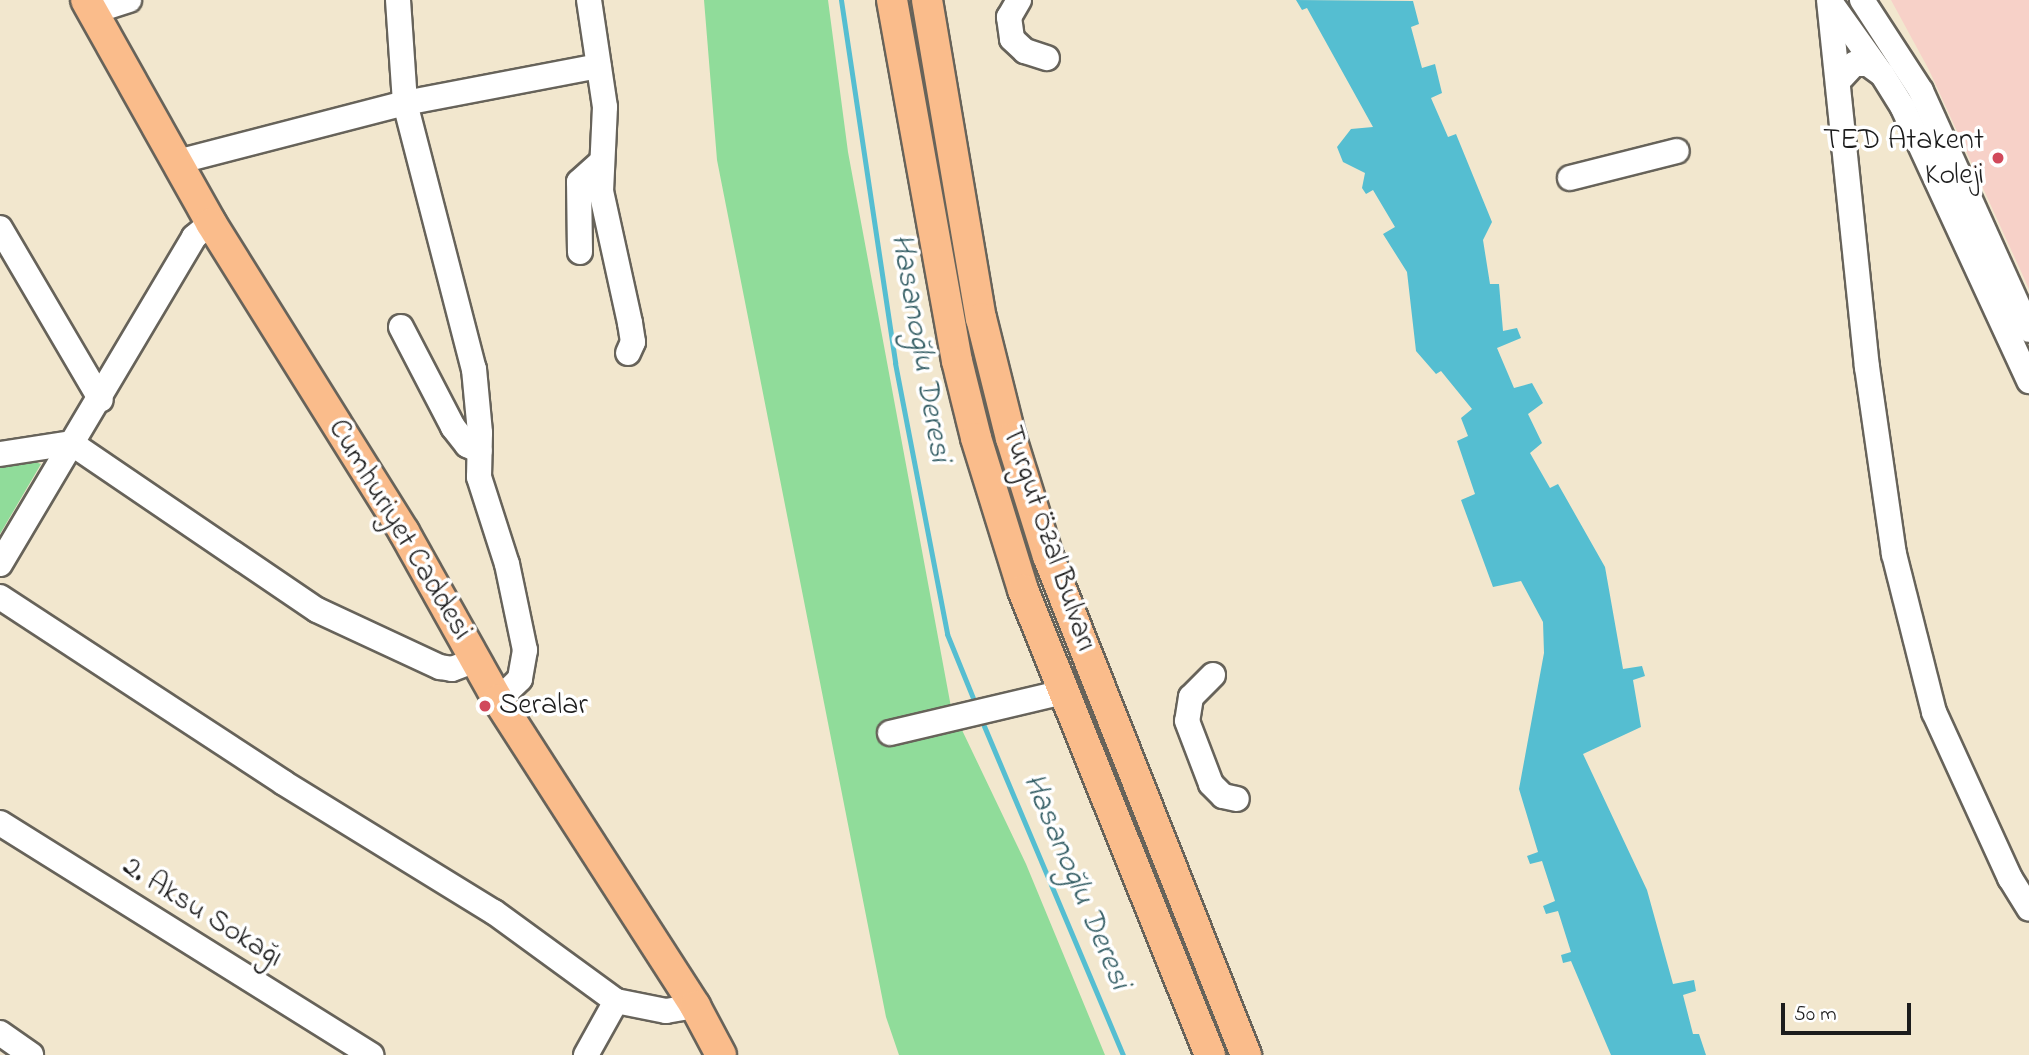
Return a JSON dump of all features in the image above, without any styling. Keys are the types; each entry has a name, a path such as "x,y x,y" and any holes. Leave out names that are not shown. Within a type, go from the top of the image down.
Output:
{"main road":[{"name":"Turgut Özal Bulvarı","path":"892,0 957,362 1023,590 1210,1055"},
{"name":"Turgut Özal Bulvarı","path":"927,0 981,318 1012,438 1048,556 1246,1055"},
{"name":"Cumhuriyet Caddesi","path":"89,6 211,223 404,532 498,700 695,1006 721,1055"}],"street":[{"path":"89,6 129,0"},
{"path":"398,0 405,103 474,369 480,451 478,477 507,564 525,650 520,679 498,700"},
{"path":"589,0 605,107 601,191 630,323 633,342 628,354"},
{"path":"1019,0 1009,17 1012,38 1025,51 1047,58"},
{"path":"1829,0 1903,108 2029,381"},
{"path":"1829,0 1841,86 1867,367 1894,554 1934,712 2010,878 2029,908"},
{"path":"1841,86 1846,25 1861,1 1921,90 2029,330"},
{"path":"1841,86 1854,64 1868,64 1882,74"},
{"path":"177,162 405,103 599,66"},
{"path":"1570,178 1677,151"},
{"path":"580,252 579,182 601,162"},
{"path":"0,564 71,443 101,400 194,237 211,223"},
{"path":"0,228 101,400"},
{"path":"2004,275 2029,282"},
{"path":"401,327 453,427 467,445 480,451"},
{"path":"0,454 71,443 317,610 440,667 452,669 476,660"},
{"path":"0,597 284,783 494,912 616,1001 666,1012 695,1006"},
{"path":"1213,675 1191,696 1187,721 1211,784 1223,796 1237,799"},
{"path":"890,733 1064,692"},
{"name":"2. Aksu Sokağı","path":"0,823 371,1055"},
{"path":"586,1055 616,1001"},
{"path":"0,1033 31,1055"}],"shaded area":[{"name":"TED Atakent Koleji","path":"1891,0 2029,0 2029,289 1929,70"}],"green space":[{"path":"704,0 828,0 848,152 951,707 1026,864 1105,1055 899,1055 886,1017 717,160"},
{"path":"30,460 41,464 0,534 0,468"}],"water":[{"path":"1296,0 1413,1 1419,24 1411,27 1422,68 1435,64 1442,93 1431,98 1448,137 1456,134 1492,222 1483,240 1490,284 1499,284 1503,331 1517,328 1521,338 1497,348 1514,388 1532,383 1543,403 1528,414 1542,443 1530,453 1550,488 1558,484 1605,567 1623,669 1642,666 1645,676 1633,680 1641,727 1583,754 1647,890 1673,984 1694,980 1696,991 1683,995 1693,1034 1699,1034 1706,1055 1611,1055 1571,961 1563,963 1561,955 1571,952 1558,911 1546,914 1543,906 1555,901 1542,861 1530,864 1527,856 1538,852 1519,789 1544,653 1543,622 1521,581 1493,587 1461,500 1475,494 1457,441 1468,436 1461,418 1472,409 1441,371 1436,374 1416,351 1407,272 1383,234 1395,227 1373,190 1366,194 1362,188 1365,173 1343,162 1337,147 1351,129 1373,127 1307,8 1302,10"}],"waterway":[{"name":"Hasanoğlu Deresi","path":"841,0 895,363 947,634 973,698"},
{"name":"Hasanoğlu Deresi","path":"984,726 1123,1055"}],"place":[{"name":"TED Atakent Koleji","path":"1998,158"},
{"name":"Seralar","path":"485,706"}]}
